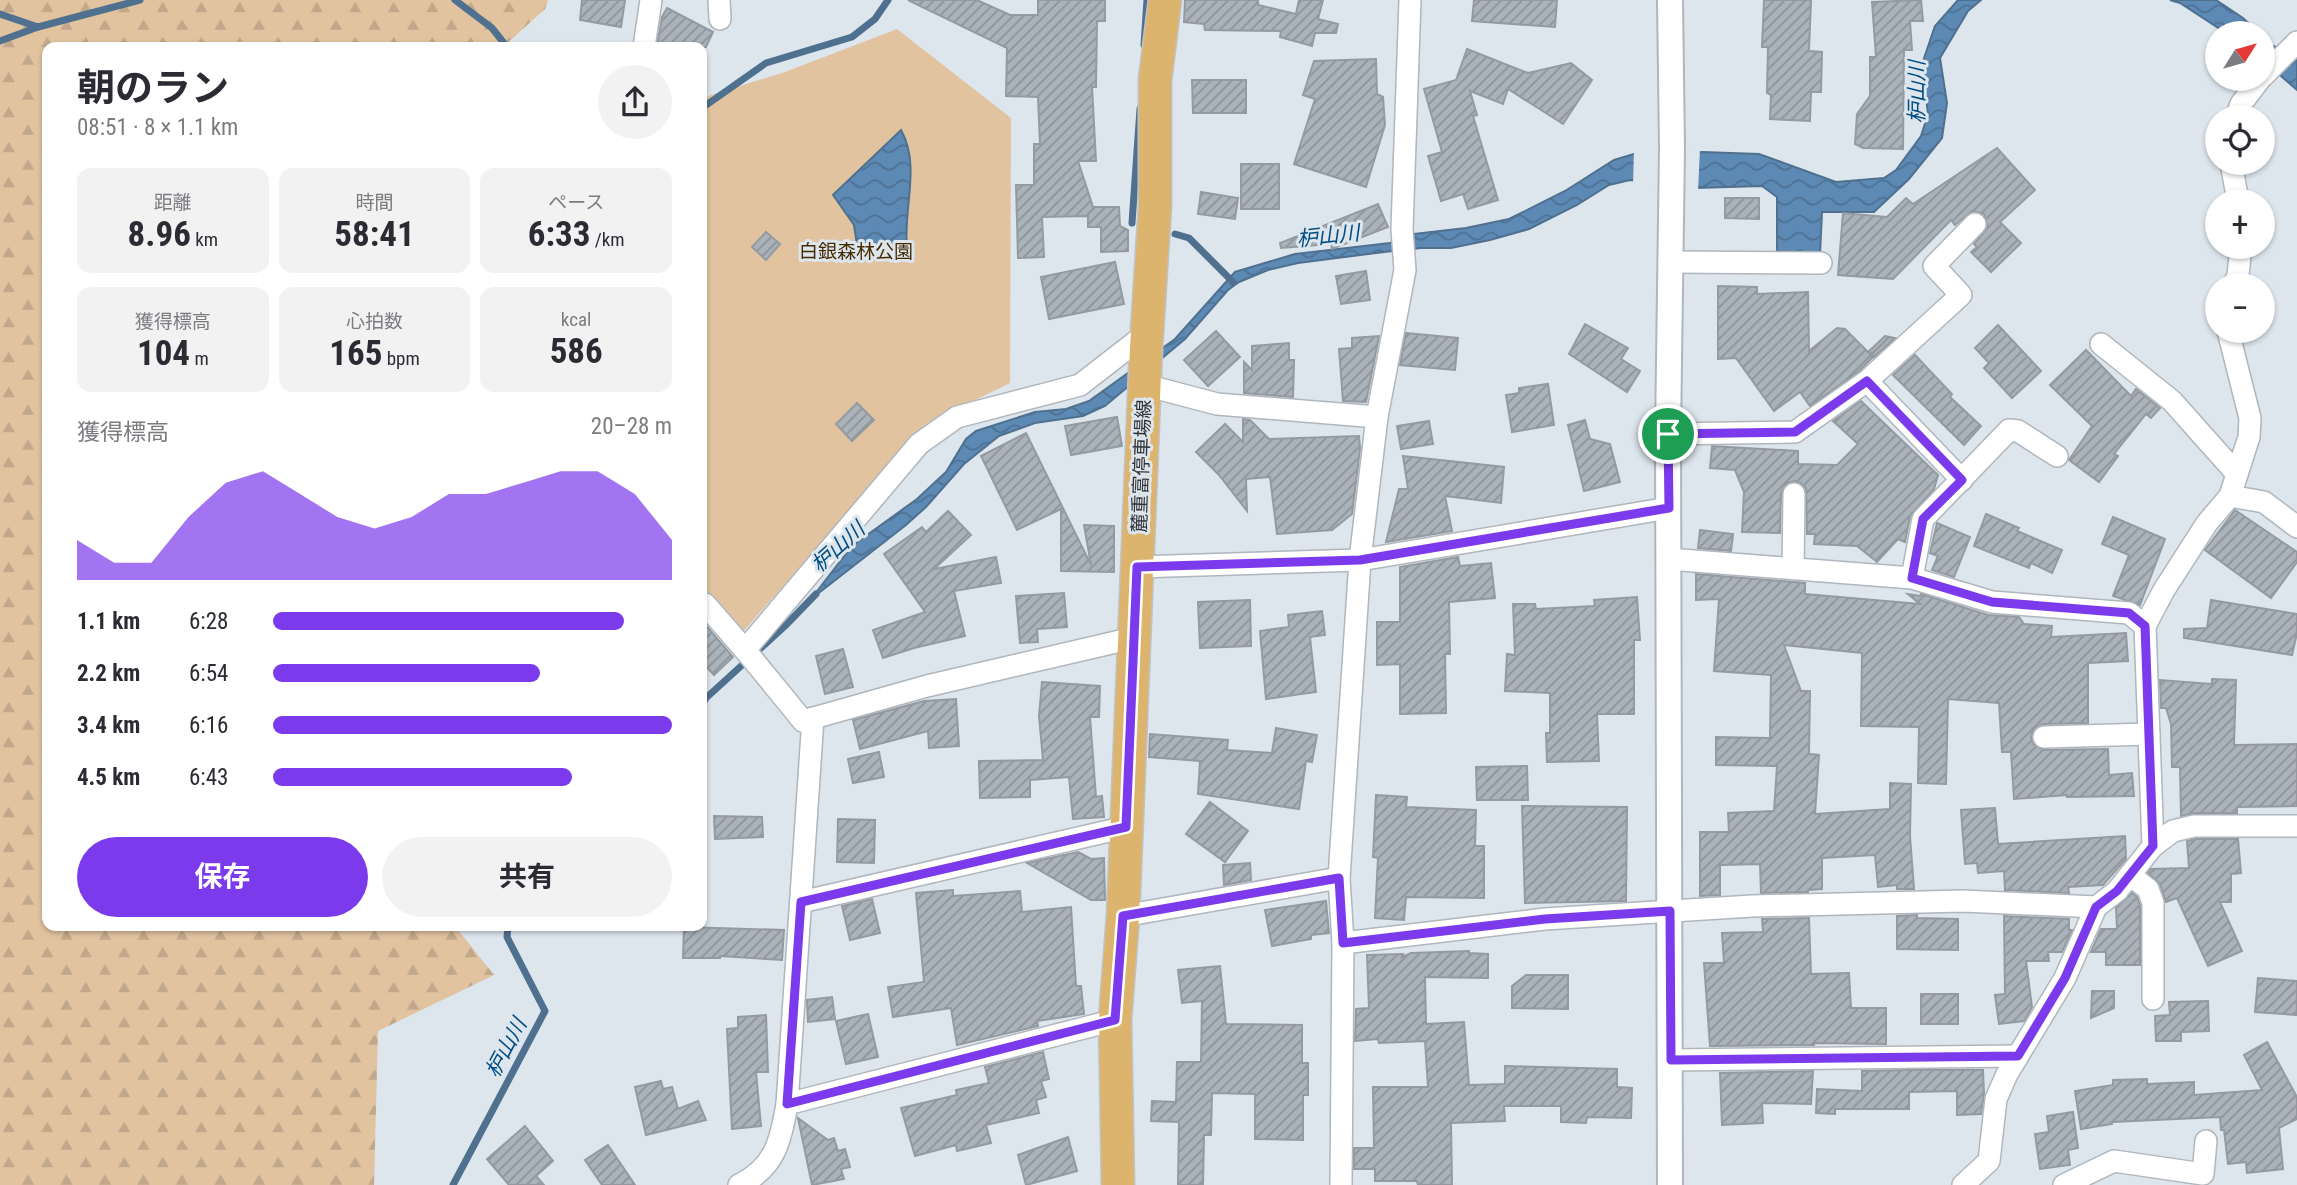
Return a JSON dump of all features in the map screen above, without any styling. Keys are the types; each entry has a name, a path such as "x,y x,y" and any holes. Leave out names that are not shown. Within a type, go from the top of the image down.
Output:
{"main road":[{"name":"麓重富停車場線","path":"1118,1185 1115,1020 1123,916 1146,341 1155,206 1155,80 1165,0"}],"street":[{"path":"645,42 651,0"},
{"path":"1341,1185 1343,943 1339,878 1360,560 1377,417 1404,263 1402,229 1410,0"},
{"path":"1670,0 1670,1185"},
{"path":"2275,64 2294,46"},
{"path":"1668,434 1795,432 1867,381 1961,295 1934,266 1975,224"},
{"path":"1669,262 1821,263"},
{"path":"745,650 919,444 957,417 1080,385 1146,341"},
{"path":"2153,846 2145,626 2164,590 2207,523 2230,496 2249,437 2250,418 2231,343"},
{"path":"2101,344 2172,401 2237,474"},
{"path":"1867,381 1962,480"},
{"path":"1145,384 1217,404 1377,417"},
{"path":"1912,578 1923,519 2009,429 2018,431 2057,456"},
{"path":"1793,568 1794,494"},
{"path":"2230,496 2264,502 2297,527"},
{"path":"1137,567 1360,560 1669,508"},
{"path":"1669,559 1912,578 1992,602 2129,613 2145,626"},
{"path":"707,606 803,721 927,686 1133,638"},
{"path":"739,1185 751,1179 770,1160 782,1136 787,1104 813,718"},
{"path":"2044,737 2149,734"},
{"path":"1963,1185 1989,1161 1996,1098 2065,978 2096,907 2117,891 2153,846 2173,831 2194,826 2297,827"},
{"path":"801,902 1126,827"},
{"path":"2130,875 2148,889 2153,903 2152,999"},
{"path":"1123,916 1339,878"},
{"path":"1343,943 1545,919 1765,905 1963,901 2096,907"},
{"path":"787,1104 1115,1020"},
{"path":"1671,1060 2018,1056"},
{"path":"2064,1185 2114,1161 2203,1174 2206,1141"}],"green space":[{"path":"0,0 548,0 545,9 509,42 42,42 42,931 459,931 494,975 378,1031 374,1185 0,1185"},
{"name":"白銀森林公園","path":"897,29 1011,118 1010,383 924,425 742,633 707,591 707,96 785,72"}],"water":[{"path":"1958,0 1981,0 1968,11 1940,58 1947,103 1942,138 1909,179 1874,212 1822,212 1820,254 1777,251 1777,197 1762,186 1695,188 1630,180 1609,185 1577,205 1529,229 1490,240 1451,248 1421,248 1298,263 1268,270 1239,282 1228,290 1185,339 1105,406 1083,416 1035,423 999,436 964,464 906,525 811,599 852,546 917,499 946,472 966,439 976,431 1035,412 1066,409 1089,401 1175,339 1235,272 1295,254 1390,243 1414,234 1466,228 1509,219 1565,191 1614,160 1634,154 1759,154 1836,182 1884,178 1896,170 1921,136 1928,114 1922,64 1935,26"},
{"path":"2170,0 2216,0 2246,21 2208,21 2180,3"},
{"path":"2275,47 2297,56 2297,90 2275,71"},
{"path":"901,130 907,144 911,173 907,247 881,250 857,245 854,225 833,195"}],"pier":[{"path":"1700,149 1698,191 1633,184 1634,150"}],"building":[{"path":"582,0 625,0 621,27 580,20"},
{"path":"908,0 977,0 1010,15 1038,15 1038,0 1105,0 1105,21 1097,21 1096,87 1092,87 1096,161 1078,161 1093,207 1119,207 1120,226 1128,230 1128,251 1101,252 1101,227 1088,227 1088,216 1042,217 1044,257 1018,258 1016,185 1034,185 1034,144 1040,144 1038,97 1006,96 1007,48"},
{"path":"1185,0 1258,0 1258,5 1296,14 1299,0 1323,0 1318,19 1338,24 1336,33 1315,33 1312,46 1280,37 1281,31 1205,30 1204,24 1184,22"},
{"path":"1474,0 1557,0 1555,27 1472,21"},
{"path":"1764,0 1811,0 1809,51 1822,52 1821,92 1811,92 1810,121 1770,119 1771,95 1767,93 1768,47 1762,47"},
{"path":"1921,0 1923,21 1910,21 1912,50 1904,50 1903,149 1863,148 1855,144 1857,114 1870,96 1870,57 1876,57 1872,2"},
{"path":"667,8 713,32 707,45 707,42 658,42 662,17"},
{"path":"1467,49 1528,73 1571,63 1592,80 1563,124 1508,89 1503,104 1470,91 1477,115 1473,116 1498,200 1468,209 1463,194 1441,201 1428,156 1442,152 1424,89 1456,80"},
{"path":"1376,59 1377,94 1383,97 1385,125 1366,187 1294,164 1315,99 1303,95 1314,61"},
{"path":"1192,80 1246,80 1246,113 1193,113"},
{"path":"1997,148 2035,190 2000,222 2021,243 1991,272 1971,252 1977,247 1974,244 1988,227 1984,214 1972,211 1955,225 1951,220 1893,279 1838,275 1843,213 1887,217 1906,198 1913,204"},
{"path":"1241,164 1279,164 1279,209 1241,209"},
{"path":"1201,192 1238,198 1235,219 1198,214"},
{"path":"1725,198 1759,198 1759,219 1725,218"},
{"path":"1378,204 1388,227 1332,249 1331,244 1281,248 1280,243"},
{"path":"766,232 780,244 766,260 752,247"},
{"path":"1115,262 1124,304 1049,319 1041,277"},
{"path":"1366,271 1370,300 1341,304 1336,276"},
{"path":"1718,286 1757,287 1757,294 1808,292 1809,351 1837,328 1845,329 1873,357 1859,371 1810,406 1800,392 1774,411 1736,358 1718,359"},
{"path":"1585,324 1628,348 1621,359 1640,371 1627,392 1569,354"},
{"path":"1998,325 2041,371 2012,398 1984,368 1989,363 1975,348"},
{"path":"1216,331 1240,357 1208,386 1184,360"},
{"path":"1406,333 1458,338 1455,370 1400,365"},
{"path":"1379,336 1366,402 1343,401 1339,349 1352,348 1352,338"},
{"path":"1885,336 1895,338 1874,357 1869,351"},
{"path":"1289,343 1289,360 1294,360 1293,397 1244,393 1244,362 1252,370 1252,346"},
{"path":"2086,350 2131,396 2136,389 2160,408 2151,418 2146,414 2114,454 2118,456 2099,482 2069,460 2092,426 2050,385"},
{"path":"1915,355 1952,394 1950,397 1981,426 1964,445 1893,375"},
{"path":"1548,384 1554,425 1512,432 1506,395 1519,393 1519,388"},
{"path":"1861,401 1938,475 1934,489 1910,516 1905,542 1898,539 1877,562 1857,546 1814,544 1815,534 1807,534 1806,488 1795,481 1787,483 1781,493 1780,533 1742,532 1744,492 1735,470 1710,468 1712,446 1798,451 1798,464 1837,465 1858,444 1833,421"},
{"path":"857,403 874,420 852,441 836,424"},
{"path":"1117,417 1122,446 1071,455 1065,426"},
{"path":"1243,419 1250,420 1269,439 1359,436 1360,449 1352,514 1332,530 1277,534 1270,477 1246,479 1247,511 1219,475 1196,452 1225,424 1243,442"},
{"path":"1585,420 1590,439 1610,444 1620,482 1584,491 1568,425"},
{"path":"1429,421 1433,444 1401,449 1397,426"},
{"path":"1026,433 1091,565 1084,525 1114,526 1114,572 1061,571 1061,509 1017,530 981,456"},
{"path":"1403,456 1504,467 1501,503 1445,496 1452,531 1386,542 1399,489 1408,489"},
{"path":"2235,510 2297,552 2297,562 2271,598 2205,550"},
{"path":"948,511 971,535 934,569 996,557 1001,583 954,591 965,636 883,658 873,630 925,612 884,554 922,527 926,532"},
{"path":"1986,514 2062,550 2052,573 2031,563 2029,568 1974,546"},
{"path":"2113,517 2165,539 2140,605 2113,596 2129,555 2102,544"},
{"path":"1937,523 1970,537 1954,577 1932,570 1938,556 1930,553"},
{"path":"1700,530 1733,534 1731,551 1698,548"},
{"path":"1458,557 1460,566 1491,563 1495,598 1449,602 1450,654 1445,654 1446,713 1400,714 1400,664 1377,665 1377,622 1400,622 1400,567"},
{"path":"1696,574 1805,583 1805,594 1920,604 1908,594 1921,594 1988,615 2019,617 2024,624 2052,626 2051,637 2126,633 2128,661 2088,663 2088,723 2043,724 2033,730 2031,738 2033,744 2044,750 2108,749 2109,775 2132,773 2134,796 2067,795 2014,799 2011,752 2002,752 1999,703 1948,699 1946,784 1918,783 1919,727 1861,726 1862,653 1784,645 1801,691 1810,691 1809,754 1819,755 1815,814 1890,809 1890,783 1911,784 1910,836 1914,889 1897,889 1897,885 1878,887 1875,855 1822,858 1822,889 1808,892 1761,893 1760,864 1720,865 1720,895 1700,896 1700,832 1729,832 1728,813 1774,811 1777,766 1716,765 1716,737 1770,738 1771,675 1714,671 1719,599 1696,600"},
{"path":"1064,593 1067,627 1037,629 1038,642 1020,643 1016,596"},
{"path":"1637,597 1640,640 1634,640 1634,714 1597,714 1599,761 1547,762 1546,733 1550,733 1550,693 1505,691 1507,654 1515,655 1513,604 1535,604 1536,609 1595,606 1594,600"},
{"path":"1250,600 1251,646 1200,648 1198,602"},
{"path":"2211,600 2297,614 2297,633 2292,655 2184,638 2184,629 2207,628"},
{"path":"1322,611 1325,635 1310,637 1316,692 1266,699 1260,631 1289,627 1288,615"},
{"path":"707,627 733,657 714,675 707,667"},
{"path":"843,649 853,687 825,694 816,656"},
{"path":"2212,679 2236,680 2234,745 2297,744 2297,806 2237,807 2237,813 2194,813 2181,816 2180,767 2172,767 2171,724 2166,708 2161,708 2160,680 2212,684"},
{"path":"1042,682 1100,686 1099,717 1090,717 1096,797 1102,796 1104,817 1073,819 1069,777 1030,780 1030,797 980,798 979,761 1043,760 1039,716"},
{"path":"956,699 959,746 929,748 928,731 860,749 853,720 924,701"},
{"path":"1276,728 1317,735 1312,762 1306,761 1299,809 1198,794 1200,761 1149,757 1150,734 1228,740 1227,750 1272,753"},
{"path":"879,752 884,777 853,783 848,759"},
{"path":"1527,766 1528,800 1477,800 1476,767"},
{"path":"1376,795 1407,797 1406,807 1476,810 1475,846 1484,846 1484,898 1406,897 1404,920 1375,918 1378,858 1373,857"},
{"path":"1210,802 1248,831 1225,862 1186,834"},
{"path":"1522,806 1627,807 1626,901 1525,903"},
{"path":"1995,808 1998,844 2125,836 2126,859 2103,885 2068,887 2069,893 2005,890 2004,871 1978,873 1977,863 1965,864 1961,810"},
{"path":"714,816 762,817 763,837 715,839"},
{"path":"838,819 875,820 874,863 837,862"},
{"path":"2238,839 2241,873 2231,874 2231,902 2220,902 2242,951 2208,966 2177,898 2166,902 2160,884 2148,873 2151,869 2189,868 2187,841"},
{"path":"1078,852 1091,859 1104,858 1105,900 1091,900 1027,863"},
{"path":"1250,863 1251,880 1224,885 1223,865"},
{"path":"953,890 953,896 1020,891 1022,912 1071,907 1076,986 1081,986 1084,1014 1037,1021 1038,1026 957,1045 951,1008 893,1017 888,987 924,982 916,893"},
{"path":"2132,893 2140,905 2140,965 2106,965 2106,952 2091,952 2101,929 2117,929 2116,908"},
{"path":"872,899 880,933 850,940 842,906"},
{"path":"1326,901 1329,933 1272,946 1265,910"},
{"path":"1917,915 1917,918 1958,919 1958,950 1897,949 1897,916"},
{"path":"2004,916 2069,919 2069,930 2072,930 2062,952 2048,952 2049,961 2026,961 2032,1007 2024,1021 1999,1024 1995,995 2005,994"},
{"path":"1809,918 1811,974 1849,973 1851,1008 1886,1008 1886,1044 1710,1046 1704,963 1724,963 1722,933 1763,932 1762,919"},
{"path":"707,928 784,930 782,960 720,956 683,958 684,931 707,931"},
{"path":"1469,951 1488,954 1488,978 1425,977 1426,1024 1464,1022 1469,1085 1505,1084 1505,1066 1617,1069 1617,1087 1632,1088 1631,1118 1587,1117 1586,1123 1561,1122 1561,1106 1504,1106 1505,1121 1451,1123 1452,1185 1418,1185 1417,1181 1375,1181 1375,1169 1354,1169 1354,1148 1374,1148 1373,1087 1428,1087 1425,1041 1355,1041 1356,1009 1369,1008 1367,955 1403,954 1402,957 1411,953"},
{"path":"1220,966 1226,1024 1302,1025 1302,1063 1308,1063 1308,1095 1303,1095 1303,1140 1255,1139 1255,1094 1212,1093 1211,1135 1204,1135 1203,1185 1178,1185 1179,1122 1151,1121 1152,1101 1176,1102 1177,1062 1201,1062 1202,1001 1182,1003 1178,970"},
{"path":"1526,975 1568,975 1568,1009 1512,1008 1512,986"},
{"path":"2258,978 2297,981 2297,1015 2255,1012"},
{"path":"2092,991 2114,991 2114,1008 2091,1018"},
{"path":"1921,994 1958,994 1958,1024 1921,1024"},
{"path":"832,997 835,1019 808,1022 807,1000"},
{"path":"2208,1001 2209,1031 2181,1032 2181,1041 2156,1041 2155,1016 2170,1015 2169,1002"},
{"path":"868,1014 878,1057 846,1064 836,1021"},
{"path":"766,1015 768,1072 756,1072 761,1126 732,1129 727,1029 738,1028 738,1017"},
{"path":"2267,1042 2297,1097 2297,1119 2279,1128 2283,1169 2247,1173 2246,1162 2228,1164 2220,1117 2112,1122 2081,1129 2075,1091 2113,1085 2113,1080 2147,1079 2147,1084 2194,1082 2194,1095 2262,1090 2244,1055"},
{"path":"1043,1052 1049,1079 1041,1081 1046,1097 1036,1100 1039,1113 986,1125 991,1143 957,1151 956,1145 915,1156 901,1108 957,1095 956,1090 989,1083 985,1067"},
{"path":"1983,1070 1981,1114 1957,1115 1957,1091 1909,1092 1909,1109 1835,1109 1835,1114 1816,1113 1817,1089 1862,1091 1862,1071"},
{"path":"1813,1071 1811,1104 1762,1103 1763,1123 1722,1125 1720,1073"},
{"path":"661,1081 663,1089 672,1087 678,1109 698,1101 706,1120 646,1135 635,1087"},
{"path":"2073,1112 2078,1148 2068,1150 2070,1165 2040,1169 2035,1134 2049,1132 2047,1116"},
{"path":"798,1118 828,1140 834,1138 838,1151 845,1149 850,1167 841,1169 844,1179 812,1185"},
{"path":"525,1126 553,1161 536,1176 544,1185 509,1185 487,1159"},
{"path":"1068,1137 1077,1171 1026,1185 1018,1155"},
{"path":"608,1145 635,1185 602,1185 585,1160"}],"waterway":[{"path":"0,41 38,27 140,0"},
{"path":"455,0 492,28 503,42"},
{"path":"707,104 766,63 852,37 875,19 888,0"},
{"path":"1144,45 1147,0"},
{"path":"0,14 38,27"},
{"path":"1132,223 1140,109"},
{"path":"1175,234 1189,238 1233,282"},
{"name":"枦山川","path":"707,697 816,594"},
{"name":"枦山川","path":"453,1185 545,1011 507,937 508,931"}],"route":[{"path":"1867,381 1962,480 1923,519 1912,578 1992,602 2129,613 2145,626 2153,846 2117,891 2096,907 2065,978 2018,1056 1671,1060 1670,911 1545,919 1343,943 1339,878 1123,916 1115,1020 787,1104 801,902 1126,827 1137,567 1360,560 1669,508 1668,434 1795,432 1867,381"}]}
